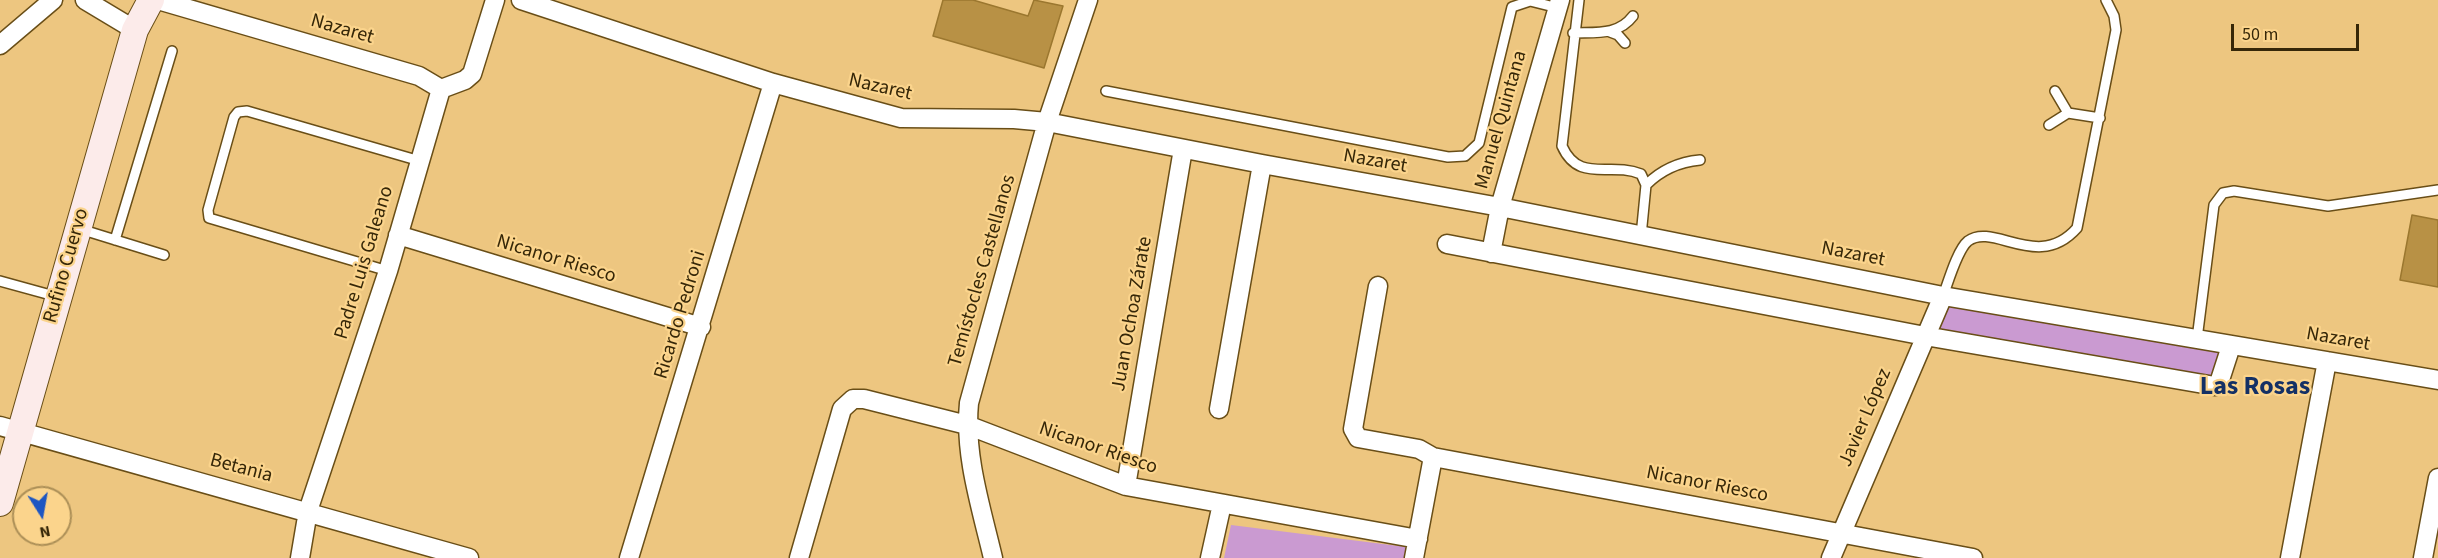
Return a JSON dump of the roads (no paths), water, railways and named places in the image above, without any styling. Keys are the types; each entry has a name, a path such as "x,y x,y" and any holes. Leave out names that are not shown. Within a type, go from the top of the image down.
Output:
{"main road":[{"name":"Rufino Cuervo","path":"0,503 10,429 58,297 135,30 151,0"}],"street":[{"path":"0,45 53,0"},
{"path":"85,0 135,30"},
{"name":"Nazaret","path":"158,0 419,76 441,89"},
{"path":"441,89 465,80 472,74 495,0"},
{"name":"Nazaret","path":"521,0 773,83 901,118 1014,119 1047,122 1262,165 1500,207 1943,296 2438,380"},
{"name":"Temístocles Castellanos","path":"993,558 969,453 967,425 969,402 1047,122 1088,0"},
{"name":"Manuel Quintana","path":"1491,253 1500,207 1559,4"},
{"name":"Ricardo Pedroni","path":"629,558 701,327 773,83"},
{"name":"Padre Luis Galeano","path":"300,558 308,511 388,271 441,89"},
{"name":"Juan Ochoa Zárate","path":"1126,486 1184,149"},
{"path":"1219,409 1262,165"},
{"name":"Nicanor Riesco","path":"398,235 701,327"},
{"path":"1447,244 1925,336 2215,386 2219,383 2230,346"},
{"name":"Nicanor Riesco","path":"1378,286 1353,429 1358,438 1419,449 1433,457 1973,558"},
{"name":"Javier López","path":"1831,558 1943,296"},
{"path":"2290,558 2327,361"},
{"name":"Nicanor Riesco","path":"799,558 842,409 853,399 864,399 967,425 1126,486 1418,539"},
{"name":"Betania","path":"10,429 469,558"},
{"path":"1414,558 1433,457"},
{"path":"2423,558 2438,478"},
{"path":"1210,558 1222,504"}],"lane":[{"path":"1579,0 1561,138 1566,154 1580,168 1641,174 1646,185 1641,237"},
{"path":"1943,296 1962,250 1969,241 1980,237 2043,247 2061,242 2070,236 2080,221 2116,30 2114,16 2106,0"},
{"path":"1106,91 1448,157 1465,156 1479,143 1512,7 1530,1 1559,4"},
{"path":"1610,32 1626,25 1633,16"},
{"path":"1573,33 1610,32 1618,34 1625,43"},
{"path":"115,240 172,51"},
{"path":"2055,91 2068,113"},
{"path":"388,271 209,218 208,210 234,117 238,112 247,111 420,161"},
{"path":"2049,125 2068,113 2100,118"},
{"path":"1646,185 1657,174 1671,167 1700,160"},
{"path":"2197,339 2214,205 2223,193 2234,191 2328,206 2438,190"},
{"path":"78,229 164,255"},
{"path":"0,281 58,297"}],"district":[{"name":"Las Rosas","path":"2255,388"}]}
